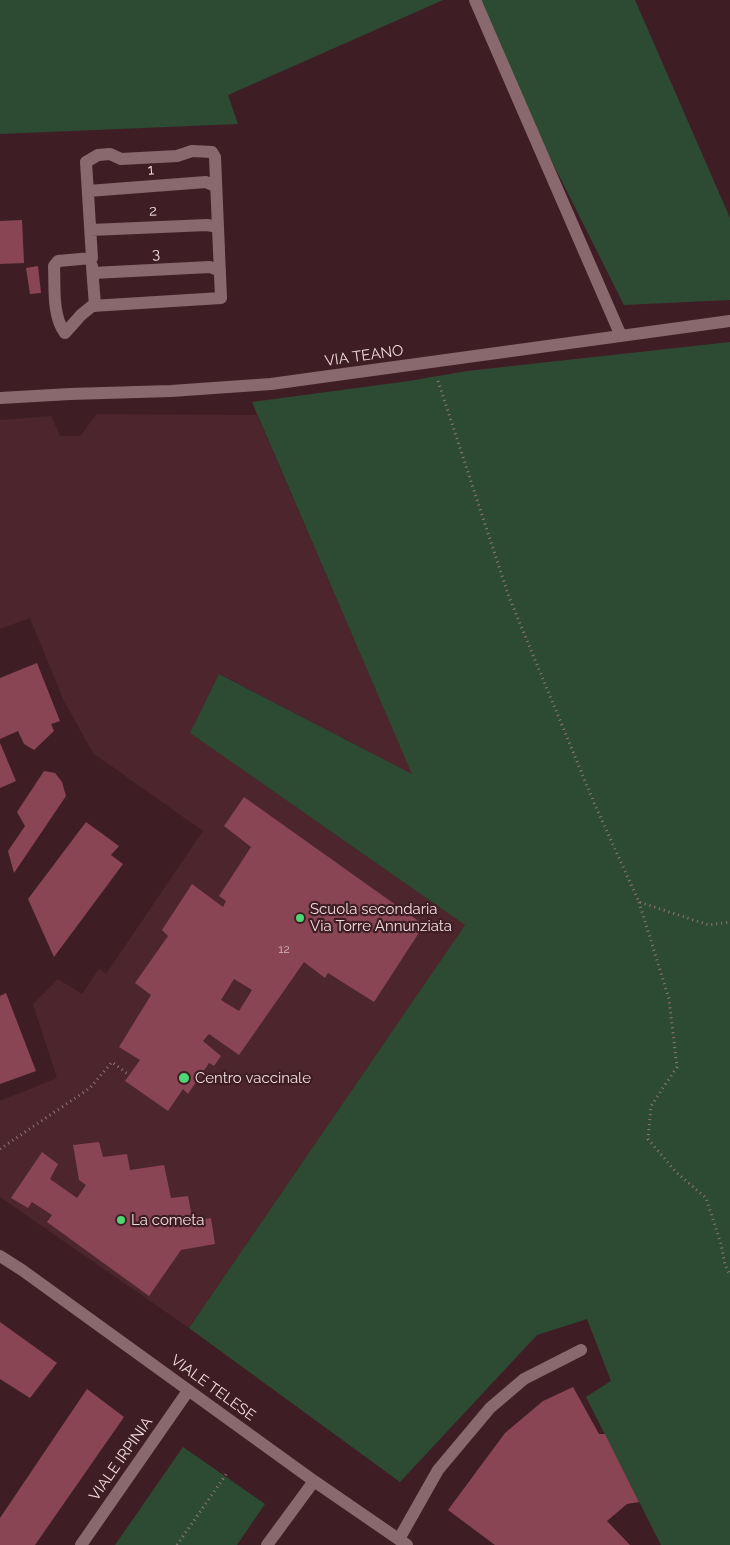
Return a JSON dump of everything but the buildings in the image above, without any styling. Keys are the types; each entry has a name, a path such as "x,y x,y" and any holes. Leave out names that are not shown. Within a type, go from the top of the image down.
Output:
{"street":[{"path":"475,0 621,336"},
{"path":"92,258 58,260 55,263 58,317 61,327 66,333 80,315 92,306 95,306 221,298 215,157 212,152 192,151 177,156 121,159 110,154 98,155 86,162 90,230 92,258 93,273 95,306"},
{"name":"1","path":"88,191 206,182 215,186"},
{"name":"2","path":"90,230 207,225 218,227"},
{"name":"3","path":"93,273 210,267 220,271"},
{"name":"VIA TEANO","path":"0,398 171,391 272,384 730,321"},
{"name":"VIALE TELESE","path":"0,1256 314,1481 403,1542"},
{"path":"403,1542 438,1470 490,1408 524,1379 581,1350"},
{"name":"VIALE IRPINIA","path":"81,1545 188,1391"},
{"path":"267,1545 314,1481"}],"path":[{"path":"433,363 509,597 595,804 639,902 669,999 678,1067 651,1106 648,1139 676,1172 706,1198 721,1244 725,1265 730,1275"},
{"path":"639,902 709,925 730,922"},
{"path":"0,1149 90,1088 112,1062 129,1075"},
{"path":"177,1545 227,1473"}],"shaded area":[{"path":"97,414 257,415 413,775 220,674 190,733 465,925 189,1328 0,1197 0,1101 57,1078 33,1004 58,979 82,994 99,969 106,974 203,831 93,753 63,699 30,618 0,629 0,420 51,416 60,436 80,436"}],"green space":[{"path":"0,0 443,0 228,95 238,124 0,134"},
{"path":"471,0 635,0 730,218 730,300 624,305"},
{"path":"730,342 730,1545 661,1545 586,1397 611,1381 587,1319 537,1335 400,1482 189,1328 465,925 190,733 219,674 412,774 252,402 409,381 467,371"},
{"path":"183,1447 265,1504 237,1545 115,1545"}],"place":[{"name":"Scuola secondaria Via Torre Annunziata","path":"300,918"},
{"name":"Centro vaccinale","path":"184,1078"},
{"name":"La cometa","path":"121,1220"}]}
